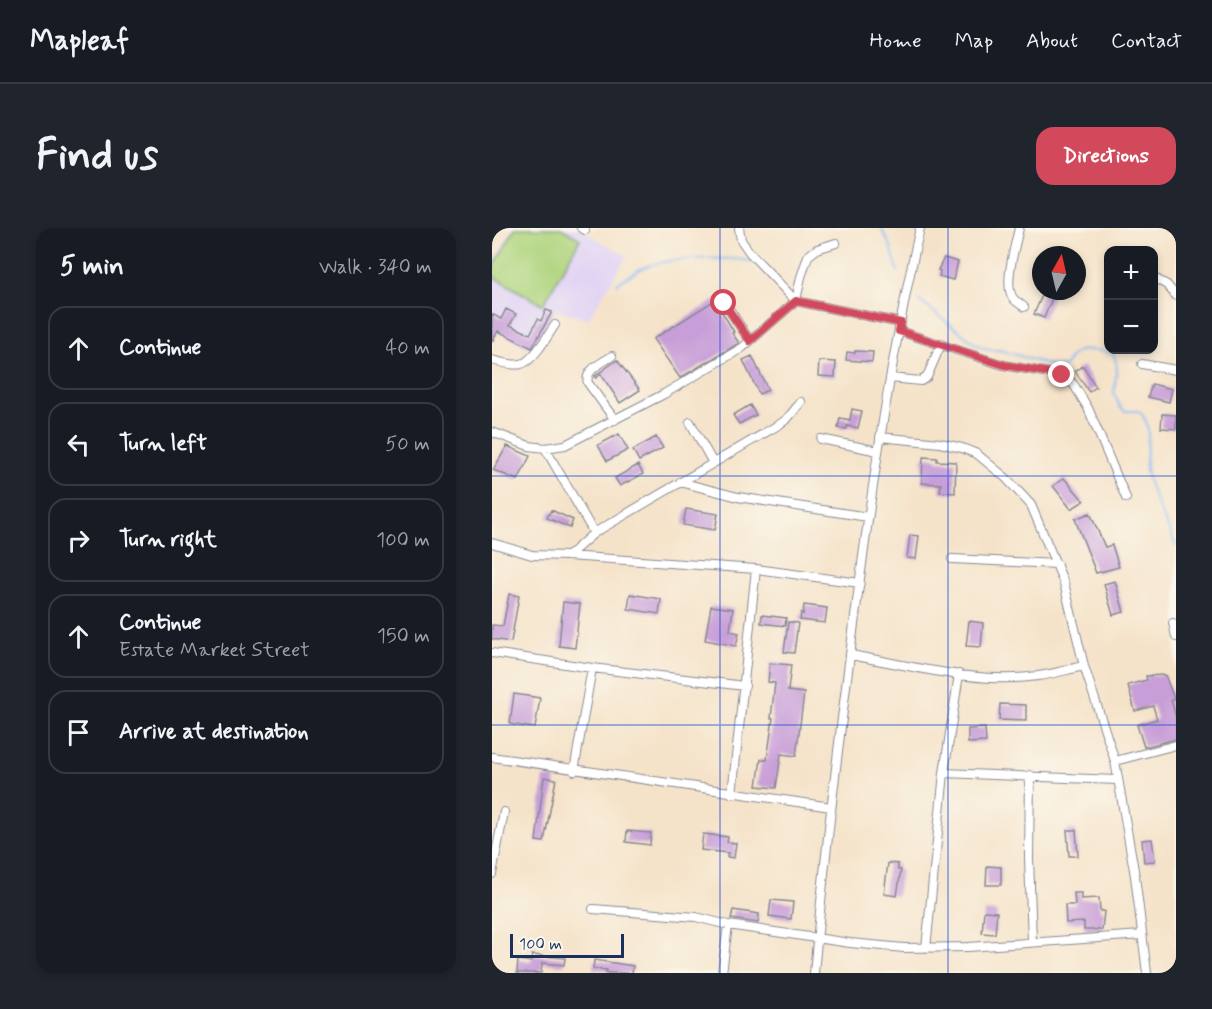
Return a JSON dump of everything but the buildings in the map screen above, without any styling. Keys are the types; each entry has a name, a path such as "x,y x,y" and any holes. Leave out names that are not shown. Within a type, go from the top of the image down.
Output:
{"street":[{"path":"739,228 741,240 750,253 796,301 900,327 941,344 1004,365 1055,374 1068,379 1088,408 1126,498"},
{"path":"814,973 831,807 868,517 890,378 920,228"},
{"path":"1019,228 1009,287 1012,297 1023,307"},
{"path":"492,432 511,440 545,448 571,442 705,371 750,341 796,301 808,256 817,249 836,243"},
{"path":"1158,280 1167,285 1176,296"},
{"path":"724,303 750,341"},
{"path":"492,360 520,365 525,363 537,351 555,325"},
{"path":"890,378 921,381 927,377 941,344"},
{"path":"612,356 588,373 586,378 615,420"},
{"path":"1142,364 1176,370"},
{"path":"568,556 594,533 780,424 801,402"},
{"path":"690,422 713,463"},
{"path":"880,437 940,443 977,454 1006,478 1031,505 1064,583 1084,666 1115,760 1135,876 1147,973"},
{"path":"821,439 878,451"},
{"path":"545,448 594,533"},
{"path":"680,482 738,497 868,517"},
{"path":"492,543 532,555 756,569 860,583"},
{"path":"952,559 1057,564"},
{"path":"732,794 756,569"},
{"path":"1173,623 1176,637"},
{"path":"492,653 592,668 745,686"},
{"path":"850,655 959,674 1001,678 1038,676 1084,666"},
{"path":"574,771 592,668"},
{"path":"926,948 944,773 959,674"},
{"path":"1115,760 1176,745"},
{"path":"492,758 831,807"},
{"path":"944,773 1117,780"},
{"path":"1030,776 1029,858 1032,942"},
{"path":"492,874 504,812"},
{"path":"593,909 696,917 728,925 882,946 968,947 1142,935"},
{"path":"722,973 728,925"}],"shaded area":[{"path":"513,228 578,228 627,256 588,319 555,310 533,350 492,329 492,265"}],"green space":[{"path":"515,228 561,228 580,239 543,305 492,276 492,270"}],"waterway":[{"path":"881,228 891,247 898,271"},
{"path":"617,284 641,269 655,264 715,259 754,262"},
{"path":"918,300 977,345 989,350 1000,350 1056,367 1065,366 1070,357 1079,351 1097,350 1114,355 1117,367 1114,394 1120,407 1125,411 1139,411 1147,424 1147,476 1176,546"}],"route":[{"path":"724,303 750,341 796,301 901,323 899,331 1004,365 1062,375"}]}
